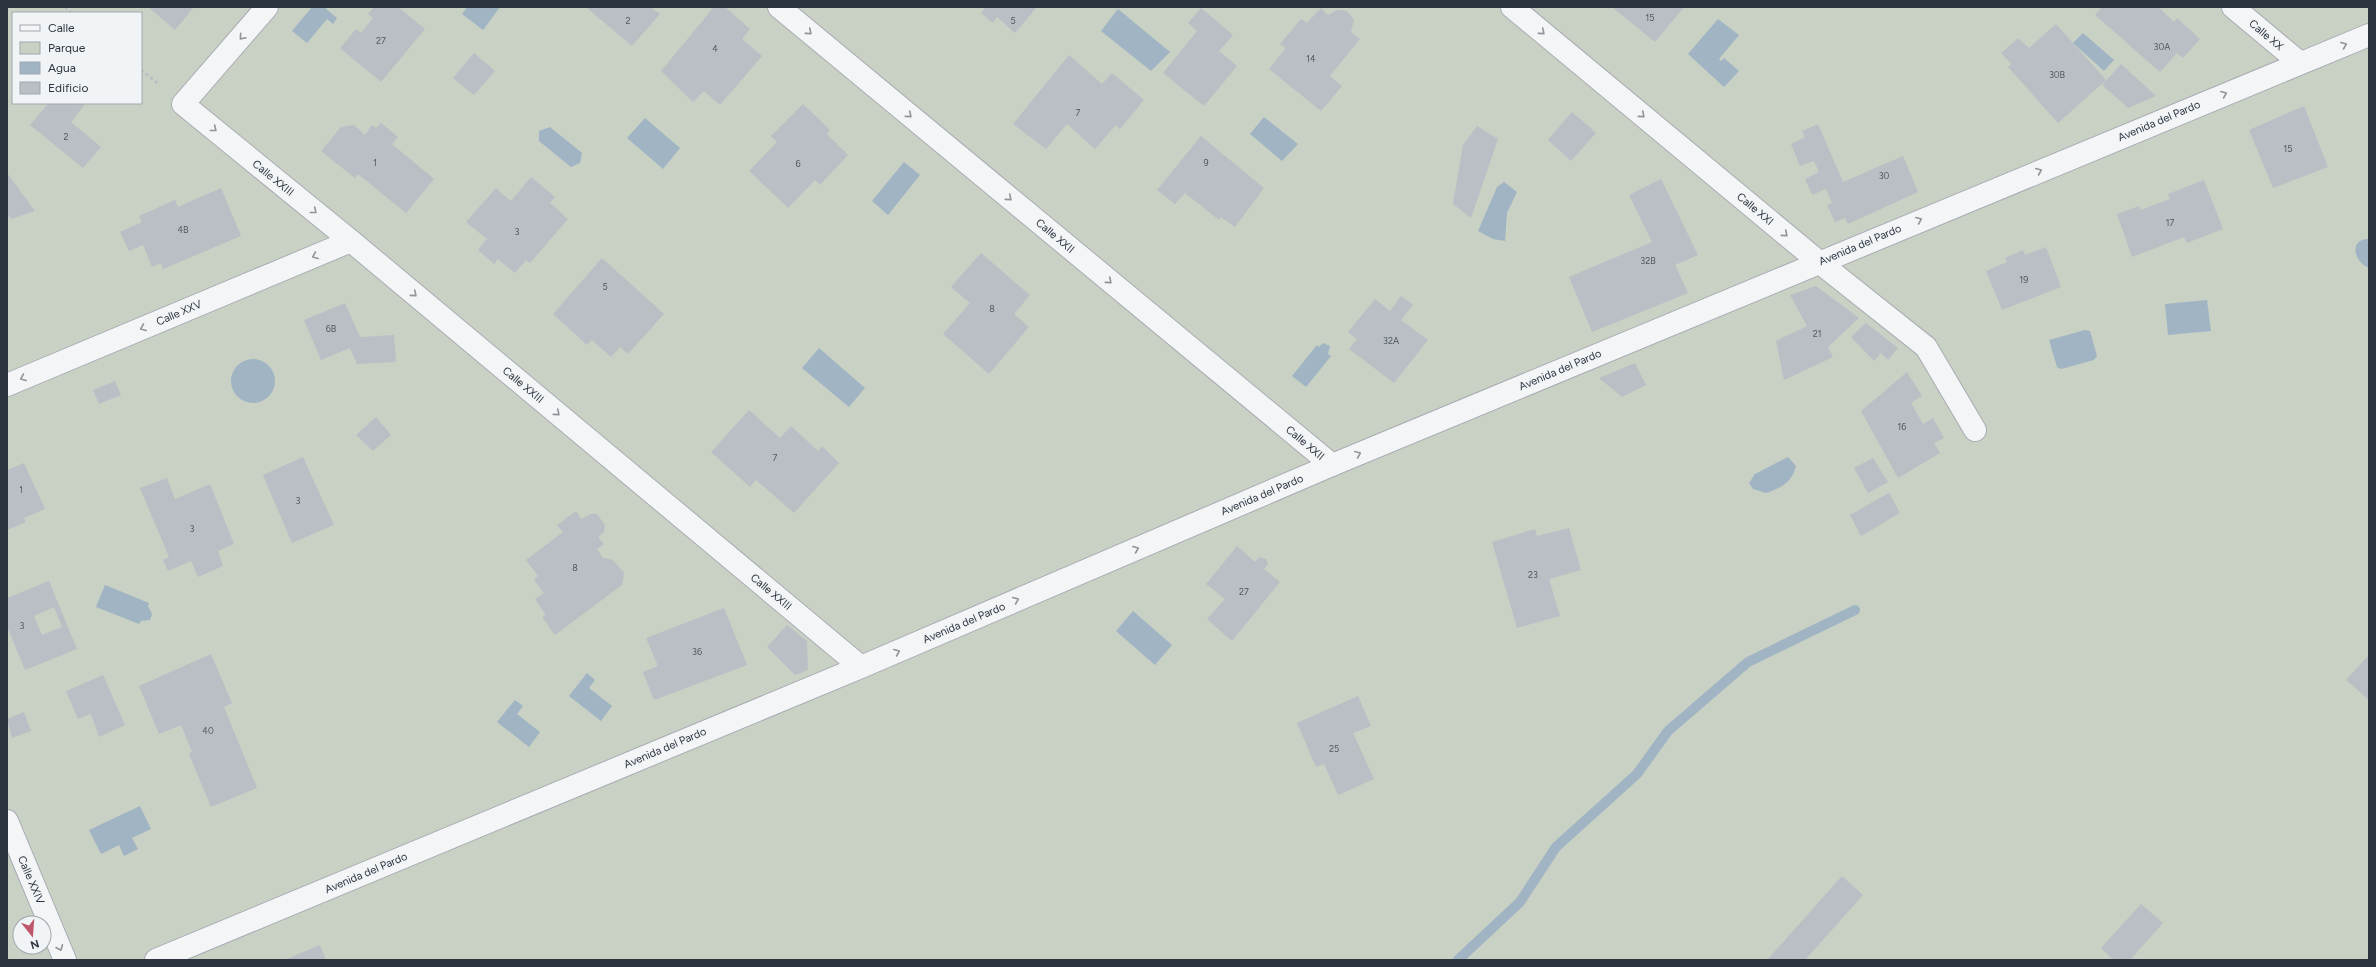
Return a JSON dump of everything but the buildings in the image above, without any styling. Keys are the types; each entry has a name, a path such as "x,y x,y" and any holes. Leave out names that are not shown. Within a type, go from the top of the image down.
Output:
{"street":[{"name":"Calle XXIII","path":"267,7 183,104 351,241 861,667"},
{"name":"Calle XXII","path":"779,7 1332,465"},
{"name":"Calle XXI","path":"1512,7 1819,262 1926,347 1974,430"},
{"name":"Calle XX","path":"2233,7 2300,63"},
{"name":"Avenida del Pardo","path":"156,960 861,667 1332,465 2369,35"},
{"name":"Calle XXV","path":"7,385 351,241"},
{"name":"Calle XXIV","path":"7,821 64,960"}],"green space":[{"path":"7,7 2369,7 2369,960 7,960"}],"water":[{"path":"312,7 324,7 337,18 333,24 327,19 307,43 292,31"},
{"path":"467,7 500,7 483,30 462,14"},
{"path":"1118,9 1170,52 1151,71 1101,31"},
{"path":"1718,19 1739,35 1719,59 1721,61 1724,58 1739,71 1724,87 1688,54"},
{"path":"2083,33 2114,60 2104,71 2073,43"},
{"path":"1264,117 1298,144 1282,161 1250,134"},
{"path":"645,118 680,148 663,169 627,138"},
{"path":"550,127 582,153 580,163 571,167 539,141 539,131"},
{"path":"904,162 920,175 888,215 872,201"},
{"path":"1504,182 1517,192 1507,213 1505,241 1493,239 1478,231 1497,187"},
{"path":"2369,239 2369,268 2360,261 2357,256 2356,247 2362,240"},
{"path":"2207,300 2211,331 2168,335 2165,304"},
{"path":"2085,330 2090,331 2097,356 2094,360 2061,369 2057,367 2049,340"},
{"path":"1323,343 1330,346 1328,354 1331,356 1306,387 1292,376 1317,345 1319,347"},
{"path":"819,348 865,388 849,407 802,368"},
{"path":"253,359 265,363 271,369 275,381 271,393 265,399 253,403 241,399 235,393 231,381 235,369 241,363"},
{"path":"1788,457 1796,466 1792,476 1786,484 1766,493 1753,489 1749,483 1755,474"},
{"path":"105,585 149,603 148,606 152,614 150,620 141,621 139,624 96,607"},
{"path":"1133,611 1172,645 1155,665 1116,631"},
{"path":"587,673 595,680 589,688 612,706 601,721 569,696"},
{"path":"515,700 523,706 517,714 540,732 529,747 497,722"},
{"path":"140,806 151,829 132,838 138,849 124,856 119,845 101,854 89,830"}],"waterway":[{"path":"1458,960 1520,902 1556,847 1637,774 1668,731 1748,662 1855,610"}]}
